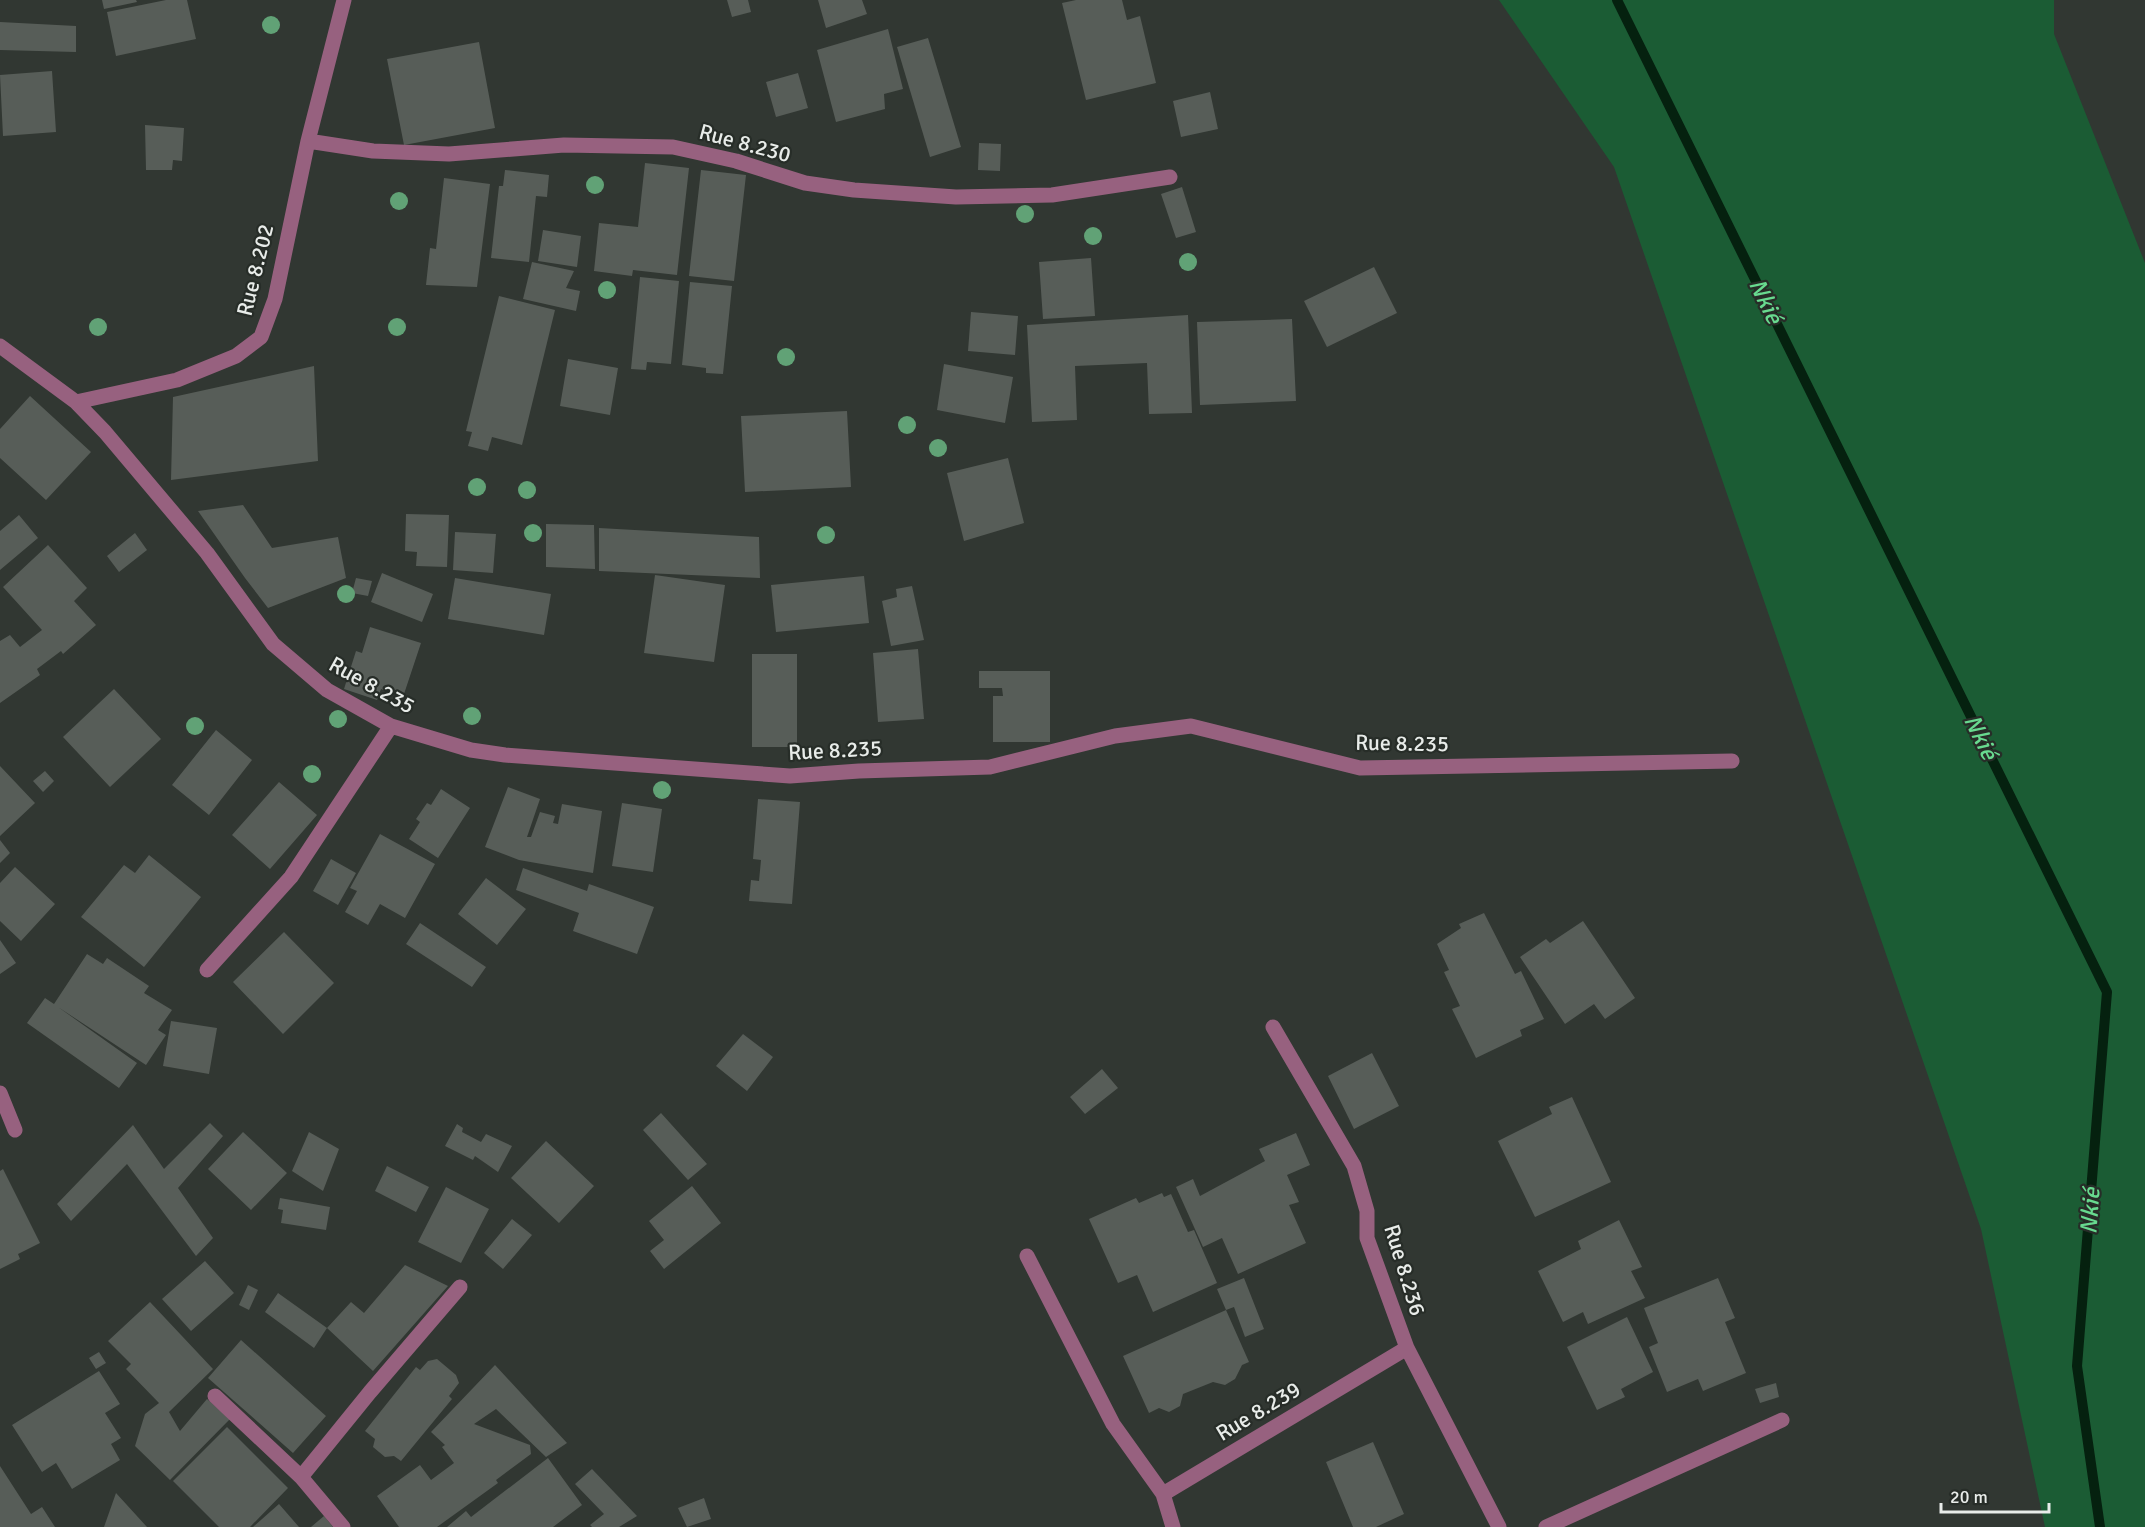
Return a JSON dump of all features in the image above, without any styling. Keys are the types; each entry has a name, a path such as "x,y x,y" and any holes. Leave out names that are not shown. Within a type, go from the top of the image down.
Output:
{"street":[{"name":"Rue 8.202","path":"76,402 177,380 236,356 261,337 275,299 308,141 344,0"},
{"name":"Rue 8.230","path":"308,141 373,151 449,154 564,145 673,147 736,161 805,183 854,190 956,197 1052,195 1170,177"},
{"path":"0,346 76,402"},
{"name":"Rue 8.235","path":"76,402 105,432 207,553 273,644 327,690 391,726 471,750 505,755 790,776 859,771 990,767 1115,736 1191,726 1360,768 1732,761"},
{"path":"207,970 291,877 391,726"},
{"name":"Rue 8.236","path":"1273,1027 1354,1167 1367,1211 1367,1238 1407,1348 1500,1527"},
{"path":"0,1093 15,1130"},
{"path":"1027,1256 1113,1424 1163,1494 1173,1527"},
{"path":"301,1477 460,1287"},
{"name":"Rue 8.239","path":"1163,1494 1407,1348"},
{"path":"215,1396 301,1477 343,1527"},
{"path":"1546,1527 1782,1420"}],"green space":[{"path":"1499,0 2054,0 2054,34 2145,263 2145,1527 2045,1527 1981,1229 1614,167"}],"building":[{"path":"102,0 136,0 137,2 104,9"},
{"path":"166,0 187,0 196,39 116,56 107,12"},
{"path":"727,0 748,0 751,12 732,17"},
{"path":"818,0 862,0 867,14 826,28"},
{"path":"1076,0 1122,0 1127,20 1140,16 1156,83 1086,100 1062,3"},
{"path":"0,22 76,26 76,52 0,50"},
{"path":"888,29 903,89 884,94 885,109 836,122 817,50"},
{"path":"928,38 961,147 930,157 897,47"},
{"path":"479,42 495,128 404,145 387,59"},
{"path":"52,71 56,132 3,136 0,75"},
{"path":"798,73 808,108 776,117 766,82"},
{"path":"1210,92 1218,129 1181,137 1173,101"},
{"path":"145,125 184,128 182,161 173,160 172,170 146,170"},
{"path":"979,143 1001,144 1000,171 978,170"},
{"path":"645,163 689,168 677,275 633,270 632,276 594,271 599,223 638,227"},
{"path":"505,170 549,175 547,197 536,196 529,262 491,258 499,186 503,186"},
{"path":"701,170 746,175 734,281 689,276"},
{"path":"444,178 490,184 477,287 426,285 430,248 436,249"},
{"path":"1182,187 1196,232 1176,238 1161,194"},
{"path":"543,230 581,236 577,267 538,261"},
{"path":"1091,258 1095,316 1043,319 1039,262"},
{"path":"532,262 574,271 566,288 580,291 576,311 523,299"},
{"path":"1374,267 1397,313 1327,347 1304,301"},
{"path":"640,277 679,281 671,364 647,362 646,370 631,369"},
{"path":"690,282 732,286 723,374 706,373 706,368 682,365"},
{"path":"499,296 555,310 522,445 492,437 488,451 468,446 472,432 466,431"},
{"path":"971,312 1018,316 1015,355 968,351"},
{"path":"1188,315 1192,413 1149,414 1147,363 1075,366 1077,420 1032,422 1027,325"},
{"path":"1292,319 1296,401 1200,405 1197,322"},
{"path":"568,359 618,368 610,415 560,406"},
{"path":"944,364 1013,377 1005,423 937,410"},
{"path":"314,366 318,461 171,480 173,397"},
{"path":"30,396 91,452 46,500 0,458 0,429"},
{"path":"847,411 851,487 745,492 741,416"},
{"path":"1008,458 1024,523 964,541 947,473"},
{"path":"243,505 272,548 338,537 346,578 268,608 198,511"},
{"path":"406,514 449,515 447,567 416,566 417,552 405,551"},
{"path":"19,515 38,538 0,570 0,531"},
{"path":"546,524 594,525 595,569 546,567"},
{"path":"599,528 759,537 760,578 599,571"},
{"path":"455,532 496,534 493,573 453,570"},
{"path":"135,533 147,550 119,572 107,556"},
{"path":"48,545 87,588 74,601 96,625 63,654 61,651 37,669 40,675 0,703 0,641 10,635 20,647 42,630 3,587"},
{"path":"382,573 433,594 422,622 371,602"},
{"path":"655,575 725,585 714,662 644,653"},
{"path":"864,576 869,623 776,632 771,585"},
{"path":"356,578 372,581 368,596 352,593"},
{"path":"455,578 551,594 544,635 448,619"},
{"path":"912,586 924,640 891,646 882,601 897,597 896,589"},
{"path":"370,627 421,643 403,697 381,689 377,700 344,689 356,651 362,653"},
{"path":"918,649 924,719 878,722 873,653"},
{"path":"752,654 797,654 797,747 752,747"},
{"path":"979,671 1050,671 1050,742 993,742 993,696 1003,696 1002,688 979,688"},
{"path":"114,689 161,739 110,787 63,737"},
{"path":"216,730 252,760 209,815 172,785"},
{"path":"0,766 35,803 0,836"},
{"path":"45,771 54,781 43,792 33,781"},
{"path":"279,782 317,815 270,869 232,835"},
{"path":"508,787 540,799 527,837 531,837 540,812 555,816 553,823 558,824 562,804 602,811 593,873 519,860 485,847"},
{"path":"441,789 470,808 438,858 409,839 420,822 416,819 427,803 431,805"},
{"path":"758,799 800,802 792,904 749,901 751,880 759,881 761,860 753,859"},
{"path":"622,803 662,809 653,872 612,866"},
{"path":"380,834 435,864 405,918 380,904 368,925 345,912 357,891 350,888"},
{"path":"0,840 10,853 0,863"},
{"path":"149,855 201,897 144,967 81,917 124,865 135,873"},
{"path":"331,859 356,873 338,905 313,891"},
{"path":"15,867 55,904 21,941 0,921 0,883"},
{"path":"523,868 587,891 589,884 654,907 637,954 573,931 579,913 516,890"},
{"path":"486,878 526,909 497,945 458,914"},
{"path":"1484,913 1515,974 1521,971 1544,1019 1520,1030 1522,1036 1476,1058 1452,1009 1460,1006 1444,972 1449,970 1437,944 1461,928 1459,924"},
{"path":"1583,921 1635,998 1605,1019 1594,1004 1565,1024 1520,957 1546,939 1550,943"},
{"path":"420,923 486,967 472,987 406,944"},
{"path":"284,932 334,983 283,1034 233,982"},
{"path":"0,940 16,963 0,974"},
{"path":"87,954 103,964 107,958 149,986 144,993 172,1010 158,1030 166,1035 146,1065 58,1007 137,1063 119,1088 27,1023 45,998 54,1004"},
{"path":"171,1021 217,1028 209,1074 163,1066"},
{"path":"743,1034 773,1057 747,1091 716,1066"},
{"path":"1372,1053 1399,1106 1354,1129 1328,1076"},
{"path":"1102,1069 1118,1088 1085,1114 1070,1097"},
{"path":"1572,1097 1611,1182 1535,1217 1498,1141 1552,1114 1549,1107"},
{"path":"661,1113 707,1164 688,1180 643,1130"},
{"path":"210,1123 223,1136 178,1188 213,1238 196,1256 127,1164 71,1221 57,1204 133,1125 164,1169"},
{"path":"457,1124 463,1128 462,1132 481,1142 486,1134 512,1146 498,1172 475,1156 473,1160 445,1146"},
{"path":"243,1132 287,1173 251,1210 208,1169"},
{"path":"309,1132 339,1149 323,1191 292,1171"},
{"path":"1296,1133 1310,1165 1287,1175 1299,1202 1289,1205 1306,1243 1238,1274 1222,1238 1203,1247 1176,1187 1193,1179 1200,1196 1265,1161 1259,1149"},
{"path":"546,1141 594,1186 559,1223 511,1178"},
{"path":"387,1166 429,1187 416,1212 375,1191"},
{"path":"3,1169 40,1243 18,1254 20,1259 0,1269 0,1171"},
{"path":"692,1186 721,1223 664,1269 650,1251 664,1240 649,1221"},
{"path":"446,1187 489,1209 461,1263 418,1242"},
{"path":"1162,1193 1164,1197 1171,1194 1188,1232 1194,1230 1217,1283 1153,1312 1137,1275 1118,1283 1089,1219 1136,1198 1139,1203"},
{"path":"280,1198 330,1207 326,1230 281,1223 283,1210 278,1209"},
{"path":"512,1219 532,1235 503,1269 484,1253"},
{"path":"1619,1220 1642,1267 1631,1271 1645,1298 1588,1324 1583,1312 1563,1322 1538,1271 1581,1249 1578,1241"},
{"path":"205,1261 234,1293 191,1331 162,1299"},
{"path":"405,1265 448,1286 373,1371 327,1328 351,1302 364,1313"},
{"path":"1244,1278 1264,1329 1245,1337 1234,1307 1226,1310 1217,1289"},
{"path":"1718,1278 1735,1318 1725,1322 1746,1373 1703,1391 1698,1379 1667,1392 1649,1347 1658,1343 1644,1308"},
{"path":"248,1285 258,1290 249,1310 239,1305"},
{"path":"278,1293 327,1328 314,1348 265,1312"},
{"path":"150,1302 213,1369 169,1412 180,1431 207,1399 230,1419 170,1480 135,1446 145,1414 159,1403 126,1369 131,1364 108,1341"},
{"path":"1226,1310 1249,1362 1242,1365 1235,1379 1225,1385 1213,1382 1183,1394 1180,1406 1169,1412 1159,1408 1149,1413 1123,1356"},
{"path":"1627,1317 1653,1372 1621,1389 1625,1397 1597,1410 1567,1347"},
{"path":"241,1340 326,1416 293,1453 208,1378"},
{"path":"99,1352 106,1363 96,1369 89,1358"},
{"path":"437,1359 456,1375 459,1383 449,1396 452,1399 401,1461 394,1456 385,1457 373,1447 375,1439 365,1431 416,1367 420,1370 428,1361"},
{"path":"495,1365 567,1443 546,1457 496,1409 474,1424 530,1445 531,1454 496,1480 498,1483 437,1527 399,1527 377,1496 420,1465 431,1480 454,1463 442,1447 445,1445 431,1432"},
{"path":"99,1371 120,1404 105,1413 121,1438 111,1444 120,1460 72,1489 56,1463 42,1472 12,1425"},
{"path":"1776,1383 1779,1397 1760,1403 1755,1389"},
{"path":"227,1427 288,1488 250,1527 219,1527 173,1481"},
{"path":"1373,1442 1404,1514 1376,1527 1353,1527 1326,1462"},
{"path":"548,1458 582,1505 553,1527 447,1527 466,1511 471,1517"},
{"path":"0,1466 31,1514 42,1507 55,1527 0,1527"},
{"path":"592,1469 637,1516 619,1527 592,1527 590,1525 604,1514 575,1484"},
{"path":"116,1493 147,1527 104,1527"},
{"path":"704,1498 711,1519 687,1527 678,1508"},
{"path":"279,1504 299,1527 253,1527"},
{"path":"324,1516 333,1527 311,1527"}],"waterway":[{"name":"Nkié","path":"1617,0 2107,992 2077,1366 2100,1527"}]}
